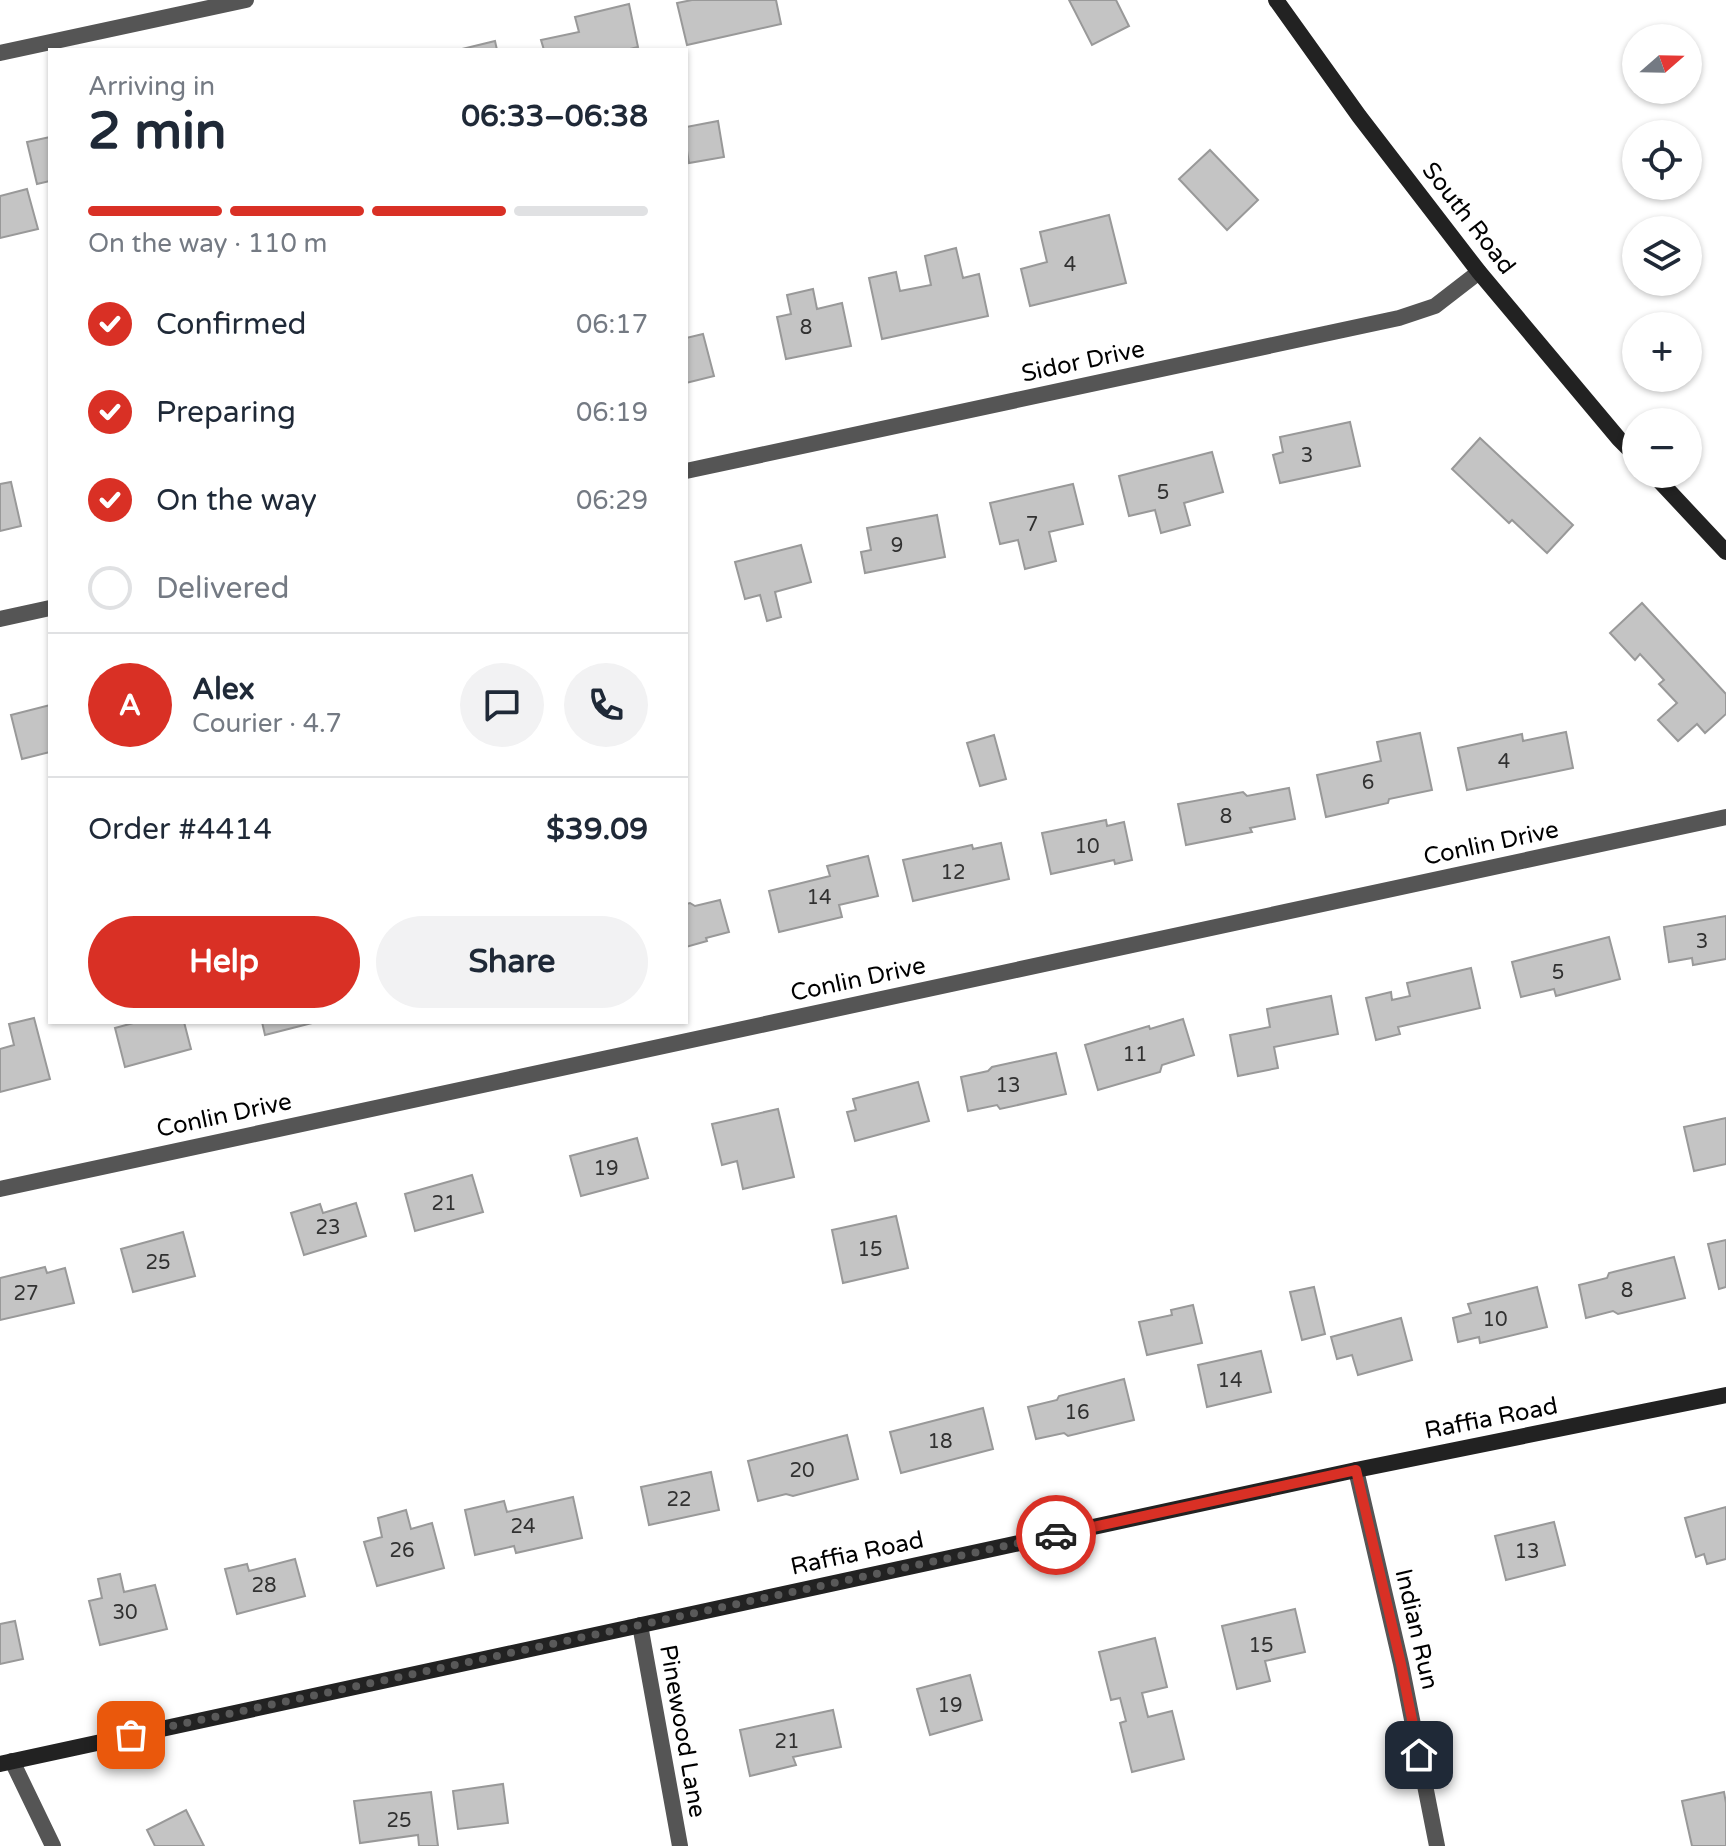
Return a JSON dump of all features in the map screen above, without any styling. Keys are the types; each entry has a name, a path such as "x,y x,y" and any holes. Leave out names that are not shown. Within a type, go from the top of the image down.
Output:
{"main road":[{"name":"South Road","path":"1276,0 1359,116 1479,272 1622,442"},
{"path":"1666,488 1726,552"},
{"name":"Raffia Road","path":"6,1762 1356,1470 1726,1395"}],"street":[{"path":"0,53 246,0"},
{"name":"Sidor Drive","path":"688,471 1399,318 1435,306 1479,272"},
{"path":"0,619 48,608"},
{"name":"Conlin Drive","path":"0,1189 1726,817"},
{"name":"Indian Run","path":"1356,1470 1401,1664 1437,1846"},
{"name":"Pinewood Lane","path":"640,1625 680,1846"},
{"path":"6,1762 53,1846"}],"building":[{"path":"692,0 776,0 781,24 687,45 677,3"},
{"path":"1069,0 1116,0 1129,26 1092,45"},
{"path":"629,4 638,47 543,48 541,40 579,32 575,17"},
{"path":"495,41 497,48 466,48"},
{"path":"718,121 724,157 689,163 688,127"},
{"path":"48,137 48,181 37,184 27,142"},
{"path":"1210,150 1258,200 1227,230 1179,179"},
{"path":"27,189 38,229 0,238 0,196"},
{"path":"1109,215 1126,283 1030,306 1021,269 1047,262 1040,232"},
{"path":"956,248 963,278 979,274 988,316 882,339 869,278 896,272 900,291 931,285 925,256"},
{"path":"813,289 817,309 842,303 851,346 786,359 777,317 791,314 787,295"},
{"path":"703,334 714,376 688,382 688,338"},
{"path":"1350,422 1360,466 1280,483 1273,455 1283,452 1280,437"},
{"path":"1480,438 1573,525 1547,553 1512,520 1509,523 1452,469"},
{"path":"1212,452 1223,492 1184,503 1190,525 1161,533 1155,510 1129,516 1119,476"},
{"path":"11,482 21,526 0,531 0,484"},
{"path":"1073,484 1083,524 1049,532 1056,561 1025,569 1018,540 1000,544 990,503"},
{"path":"937,515 945,557 865,573 861,552 871,550 867,528"},
{"path":"801,545 811,582 775,592 781,617 767,621 760,595 745,599 735,562"},
{"path":"1642,603 1726,694 1726,714 1705,733 1697,724 1678,741 1658,720 1677,703 1659,684 1664,680 1640,654 1635,660 1610,633"},
{"path":"48,706 48,752 22,759 11,715"},
{"path":"1566,732 1573,768 1467,790 1458,748 1522,734 1523,741"},
{"path":"1420,733 1432,790 1326,817 1317,775 1381,761 1377,742"},
{"path":"994,735 1006,779 980,786 967,743"},
{"path":"1289,788 1295,819 1250,828 1252,832 1186,845 1178,804 1243,792 1247,796"},
{"path":"1106,820 1107,826 1124,822 1132,860 1115,864 1114,860 1051,874 1042,833"},
{"path":"1001,843 1009,879 913,901 903,860 972,845 973,849"},
{"path":"868,856 878,896 839,905 842,917 779,932 769,891 830,876 827,866"},
{"path":"720,900 729,932 688,946 688,904 695,906"},
{"path":"1726,916 1726,959 1693,965 1692,958 1669,962 1664,927"},
{"path":"1609,937 1620,979 1556,996 1554,989 1521,997 1512,962"},
{"path":"1471,968 1480,1008 1398,1027 1400,1034 1376,1040 1366,998 1391,992 1392,1000 1410,996 1407,983"},
{"path":"1331,996 1338,1034 1274,1047 1278,1068 1238,1076 1230,1035 1270,1027 1267,1009"},
{"path":"34,1018 50,1079 0,1092 0,1049 14,1045 9,1024"},
{"path":"1183,1019 1194,1055 1162,1065 1160,1072 1098,1090 1085,1045"},
{"path":"130,1024 185,1024 191,1049 125,1067 115,1028"},
{"path":"262,1024 308,1024 265,1035"},
{"path":"1056,1053 1066,1094 1000,1109 997,1105 968,1111 961,1077"},
{"path":"918,1082 929,1121 855,1141 847,1112 856,1110 853,1099"},
{"path":"778,1109 794,1177 743,1189 737,1161 722,1165 712,1124"},
{"path":"1726,1118 1726,1164 1694,1171 1684,1127"},
{"path":"637,1138 648,1178 581,1196 570,1156"},
{"path":"472,1175 483,1212 415,1231 405,1194"},
{"path":"356,1203 366,1236 304,1255 291,1213 320,1204 323,1213"},
{"path":"896,1216 908,1268 843,1283 832,1230"},
{"path":"183,1232 195,1276 133,1292 121,1249"},
{"path":"1726,1240 1726,1287 1719,1289 1708,1244"},
{"path":"1674,1257 1685,1298 1618,1314 1613,1311 1586,1318 1579,1285 1607,1278 1609,1273"},
{"path":"45,1267 47,1273 65,1268 74,1303 0,1320 0,1278"},
{"path":"1314,1287 1325,1334 1302,1340 1290,1292"},
{"path":"1537,1287 1547,1327 1480,1343 1479,1337 1458,1342 1453,1318 1471,1313 1468,1304"},
{"path":"1193,1305 1202,1343 1147,1355 1139,1322 1172,1315 1171,1310"},
{"path":"1401,1318 1412,1360 1358,1375 1352,1355 1337,1359 1331,1337"},
{"path":"1261,1351 1271,1392 1207,1407 1198,1365"},
{"path":"1124,1379 1134,1420 1068,1436 1064,1433 1036,1439 1028,1407"},
{"path":"983,1408 993,1449 901,1473 890,1432"},
{"path":"847,1435 858,1479 793,1496 786,1494 758,1501 748,1461"},
{"path":"711,1472 719,1510 649,1525 641,1487"},
{"path":"573,1497 582,1538 516,1553 514,1546 475,1555 465,1510 504,1501 507,1512"},
{"path":"1726,1507 1726,1559 1707,1564 1704,1554 1696,1557 1685,1518"},
{"path":"406,1510 411,1529 432,1523 444,1568 377,1586 364,1542 382,1537 378,1518"},
{"path":"1554,1522 1565,1565 1506,1580 1495,1536"},
{"path":"295,1559 305,1596 237,1614 225,1569 247,1564 249,1571"},
{"path":"120,1574 124,1592 155,1585 167,1629 100,1645 89,1601 102,1598 98,1579"},
{"path":"1295,1609 1305,1652 1265,1661 1270,1681 1237,1689 1222,1626"},
{"path":"15,1621 23,1659 0,1664 0,1624"},
{"path":"1155,1638 1167,1687 1142,1693 1148,1717 1172,1711 1184,1759 1132,1772 1120,1723 1126,1721 1120,1698 1111,1700 1099,1652"},
{"path":"970,1675 982,1720 930,1735 917,1689"},
{"path":"833,1710 841,1747 793,1757 796,1765 750,1776 740,1730"},
{"path":"503,1784 508,1823 458,1829 453,1791"},
{"path":"431,1792 438,1846 419,1846 418,1835 360,1843 354,1801"},
{"path":"1724,1792 1726,1846 1692,1846 1682,1801"},
{"path":"186,1810 204,1846 155,1846 147,1830"}],"way so far":[{"path":"131,1735 1056,1535"}],"route":[{"path":"1056,1535 1356,1470 1419,1755"}]}
